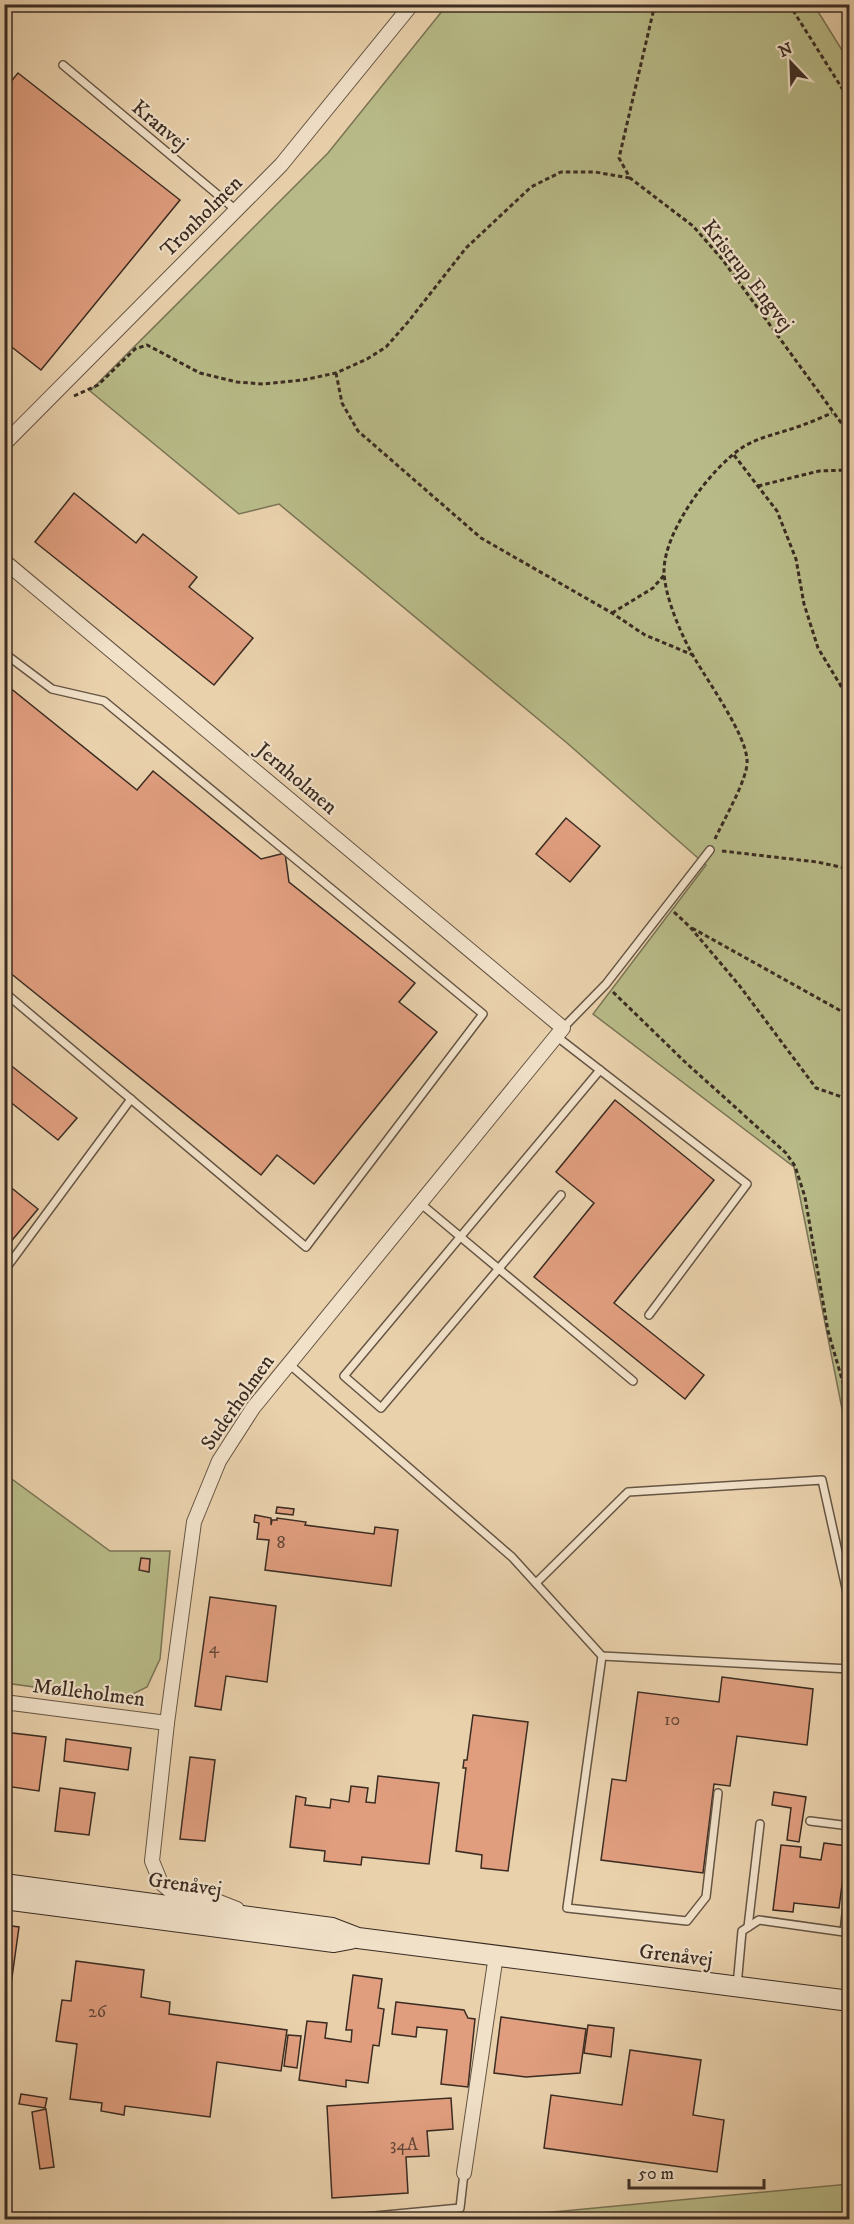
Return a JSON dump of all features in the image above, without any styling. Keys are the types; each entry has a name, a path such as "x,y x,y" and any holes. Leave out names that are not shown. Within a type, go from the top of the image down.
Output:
{"street":[{"name":"Tronholmen","path":"4,444 281,165 412,4"},
{"name":"Jernholmen","path":"4,561 559,1032"},
{"name":"Suderholmen","path":"266,1919 214,1900 175,1895 162,1883 152,1861 167,1723 194,1522 219,1461 253,1408 559,1032"},
{"name":"Mølleholmen","path":"4,1702 167,1723"},
{"name":"Grenåvej","path":"4,1884 332,1928 358,1938 849,2001"},
{"name":"Grenåvej","path":"4,1899 334,1942 358,1938"},
{"path":"464,2173 496,1955"}],"lane":[{"name":"Kranvej","path":"63,65 236,211"},
{"path":"4,653 52,690 104,701 483,1014 306,1247 4,992"},
{"path":"649,1315 747,1184 600,1070 559,1032 606,984 710,850"},
{"path":"561,1195 381,1408 344,1376 600,1070"},
{"path":"4,1271 131,1099"},
{"path":"420,1203 633,1381"},
{"path":"289,1364 512,1557 603,1656 849,1669"},
{"path":"536,1583 628,1491 822,1480 849,1606"},
{"path":"603,1656 567,1908 687,1922 706,1898 718,1793"},
{"path":"810,1821 849,1826"},
{"path":"748,1927 760,1824"},
{"path":"737,1987 742,1931 759,1920 844,1932 849,1879"},
{"path":"333,2220 460,2208 464,2173"}],"path":[{"path":"630,178 619,158 655,4"},
{"path":"789,4 849,101"},
{"path":"45,404 77,395 98,385 135,349 147,345 200,373 237,382 263,384 303,380 336,373 367,359 386,346 408,322 466,248 531,187 561,172 595,172 630,178"},
{"name":"Kristrup Engvej","path":"630,178 693,226 722,259 832,413 842,422 849,435"},
{"path":"336,373 342,403 358,431 481,538 612,613 645,635 693,655"},
{"path":"832,413 796,428 771,434 743,447 734,455 690,501 668,547 665,574 677,623 739,734 748,758 747,771 710,850 817,862 849,869"},
{"path":"734,455 777,511 796,559 804,604 818,648 849,701"},
{"path":"758,486 819,471 849,470"},
{"path":"612,613 653,588 665,574"},
{"path":"668,906 690,927 739,985 816,1088 849,1101"},
{"path":"690,927 849,1016"}],"green space":[{"path":"447,5 814,5 850,63 849,1444 794,1167 593,1014 706,865 567,743 279,504 239,514 90,391 328,153"},
{"path":"5,1474 110,1551 170,1551 160,1659 147,1687 123,1699 5,1683"},
{"path":"849,2184 849,2219 479,2219"}],"building":[{"path":"18,73 180,200 41,370 4,341 4,90"},
{"path":"74,493 136,543 143,534 197,577 189,587 253,638 214,685 35,542"},
{"path":"4,683 137,790 153,771 261,859 285,853 289,882 415,983 399,1002 437,1032 314,1184 277,1155 261,1175 4,968 4,946 10,939 4,935"},
{"path":"566,818 600,846 570,882 536,854"},
{"path":"4,1060 77,1118 58,1140 4,1097"},
{"path":"615,1100 714,1180 614,1303 704,1375 685,1399 534,1277 594,1203 556,1172"},
{"path":"4,1182 38,1209 4,1250"},
{"path":"277,1507 294,1509 293,1515 276,1513"},
{"path":"255,1515 271,1518 271,1525 272,1520 277,1520 277,1518 306,1522 305,1525 374,1534 375,1527 398,1530 391,1586 265,1570 269,1540 257,1539 259,1523 254,1522"},
{"path":"141,1558 150,1559 149,1572 139,1570"},
{"path":"210,1597 276,1606 267,1682 226,1676 221,1710 195,1706"},
{"path":"722,1677 813,1689 807,1745 737,1736 730,1786 714,1784 703,1873 601,1860 612,1779 626,1781 638,1692 719,1702"},
{"path":"473,1715 528,1722 508,1871 481,1868 482,1855 456,1851 466,1768 463,1768 464,1760 467,1760"},
{"path":"4,1732 46,1737 39,1791 6,1786 4,1799"},
{"path":"66,1739 131,1748 128,1770 64,1761"},
{"path":"190,1757 215,1760 205,1841 180,1839"},
{"path":"378,1776 439,1783 429,1864 362,1857 361,1865 324,1861 325,1851 290,1847 296,1796 306,1798 305,1805 330,1808 331,1799 349,1802 351,1786 368,1788 366,1802 375,1803"},
{"path":"60,1788 95,1793 89,1835 55,1831"},
{"path":"774,1792 806,1797 799,1842 787,1840 791,1808 772,1805"},
{"path":"824,1843 847,1846 839,1908 794,1903 793,1912 773,1910 781,1845 801,1847 800,1857 821,1860"},
{"path":"4,1925 19,1927 4,2035"},
{"path":"76,1961 144,1970 141,1997 170,2002 169,2014 287,2030 281,2071 217,2062 210,2117 125,2106 124,2115 101,2111 102,2103 70,2099 77,2044 56,2041 62,2000 71,2001"},
{"path":"353,1975 382,1979 378,2008 384,2009 379,2046 373,2045 368,2083 346,2080 346,2087 299,2080 307,2021 327,2023 325,2038 351,2042 352,2030 346,2030"},
{"path":"396,2002 464,2010 468,2018 475,2019 468,2087 441,2084 447,2030 417,2027 416,2037 392,2034"},
{"path":"501,2017 586,2029 580,2073 526,2077 494,2073"},
{"path":"588,2025 614,2028 611,2057 584,2053"},
{"path":"288,2035 301,2036 297,2068 284,2066"},
{"path":"630,2050 701,2060 693,2115 724,2120 717,2172 544,2148 551,2095 622,2105"},
{"path":"21,2094 47,2098 45,2108 19,2104"},
{"path":"451,2098 453,2129 427,2131 429,2156 406,2157 408,2193 332,2198 327,2106"},
{"path":"46,2109 54,2167 40,2169 32,2112"},
{"path":"4,2144 10,2173 4,2173"}]}
